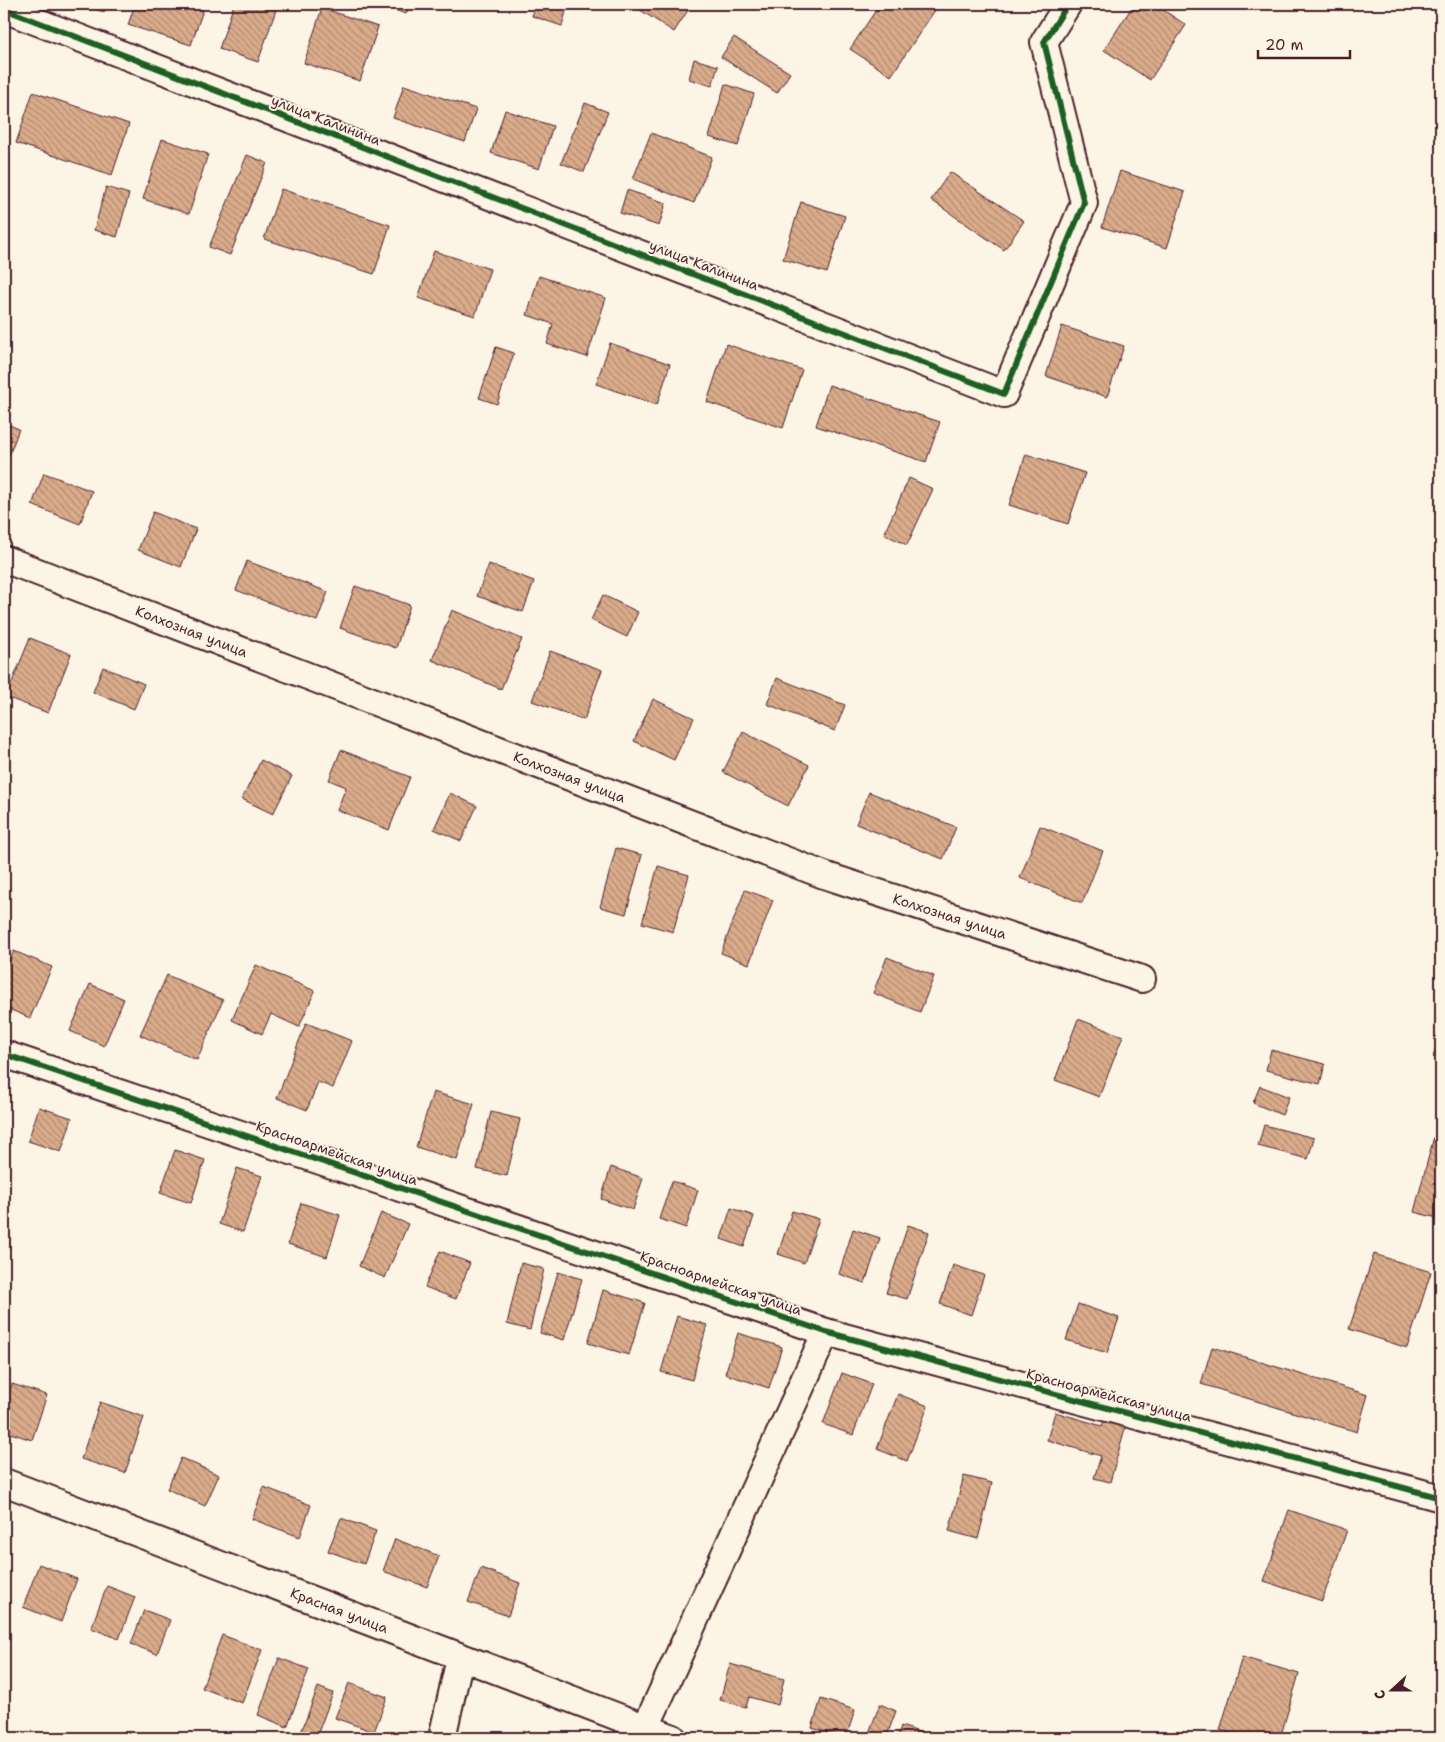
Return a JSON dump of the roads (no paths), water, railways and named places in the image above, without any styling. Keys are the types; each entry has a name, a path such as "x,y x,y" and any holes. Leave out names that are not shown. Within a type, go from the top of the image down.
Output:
{"street":[{"name":"улица Калинина","path":"4,9 1004,394 1084,203 1044,42 1068,4"},
{"name":"Колхозная улица","path":"4,559 824,875 1142,979"},
{"name":"Красноармейская улица","path":"4,1054 826,1332 1441,1498"},
{"path":"646,1727 826,1332"},
{"name":"Красная улица","path":"4,1482 673,1738"},
{"path":"442,1738 460,1658"}]}
